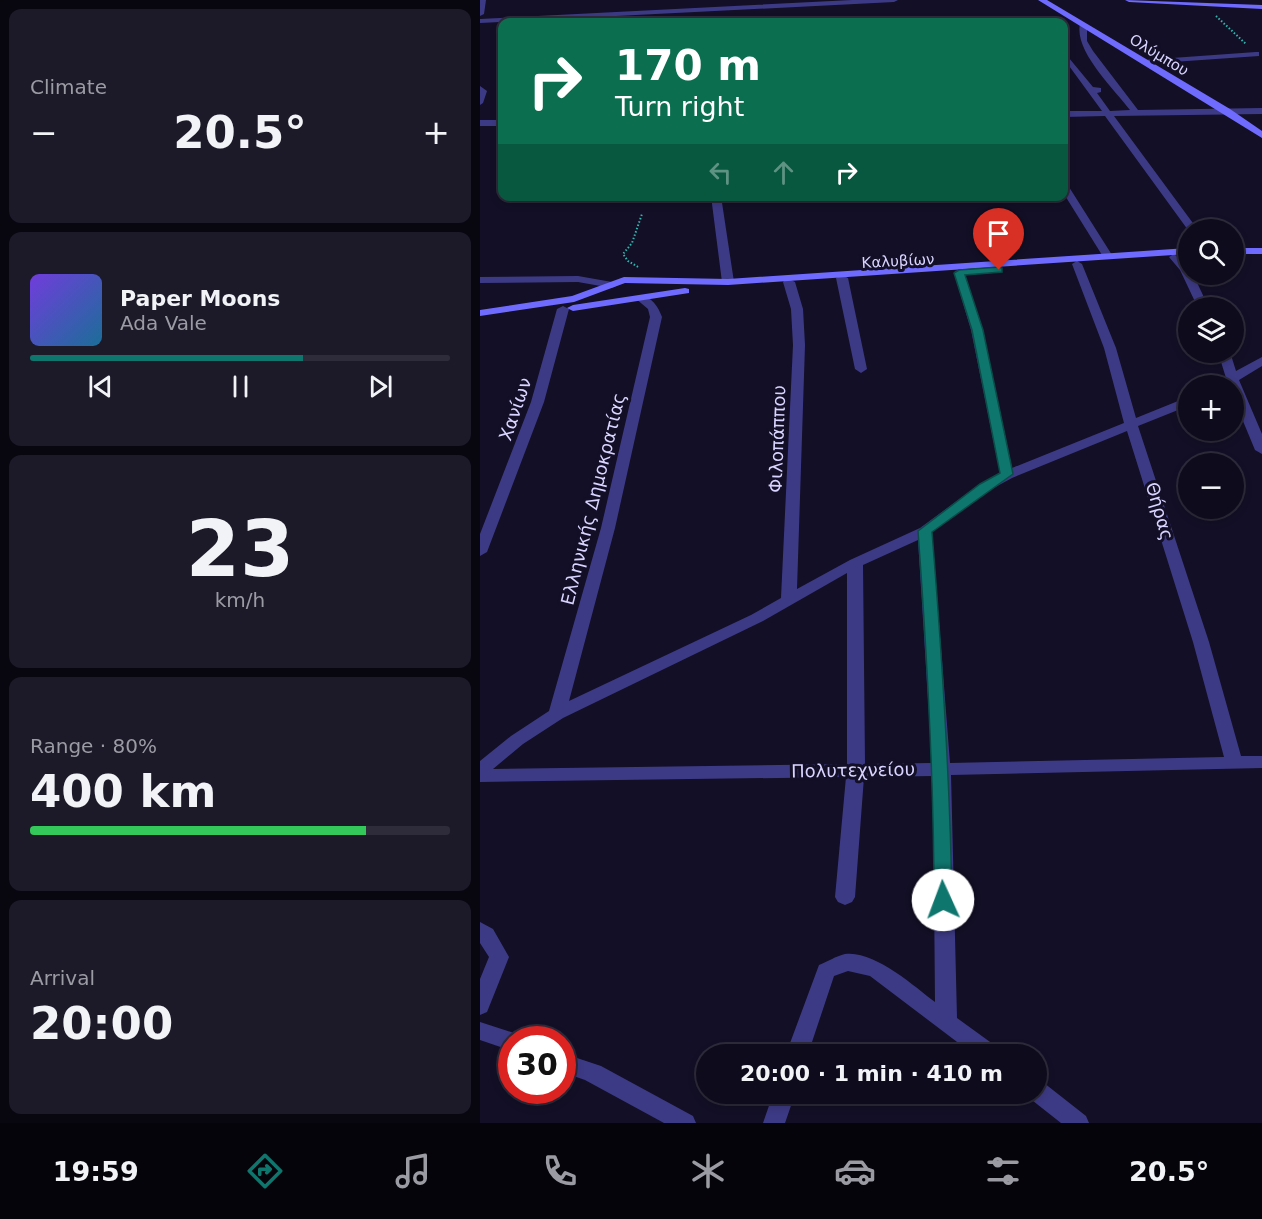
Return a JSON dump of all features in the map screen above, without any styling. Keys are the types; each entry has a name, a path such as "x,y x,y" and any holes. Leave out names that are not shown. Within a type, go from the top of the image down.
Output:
{"main road":[{"name":"Ολύμπου","path":"1042,0 1227,111 1262,135"},
{"path":"1129,0 1262,7"},
{"name":"Καλυβίων","path":"480,313 574,299 624,280 728,282 1178,251"},
{"path":"1244,251 1262,251"},
{"path":"1244,256 1262,257"},
{"name":"Καλυβίων","path":"480,320 693,290 842,278 959,273 1178,257"},
{"path":"611,286 608,289 610,295 638,298 654,288 641,280"}],"street":[{"path":"480,14 482,0"},
{"path":"569,18 748,12 894,0"},
{"path":"480,21 498,20"},
{"path":"1083,26 1083,41 1116,89 1136,113"},
{"path":"1144,62 1256,54"},
{"path":"1068,59 1185,219"},
{"path":"1091,90 1116,89"},
{"path":"1068,114 1262,111"},
{"path":"480,123 498,123"},
{"path":"1068,193 1107,255"},
{"path":"717,201 728,282"},
{"path":"1174,257 1185,269 1199,297"},
{"name":"Θήρας","path":"1077,264 1110,348 1131,425 1201,642 1234,762"},
{"path":"959,273 977,330 1007,474"},
{"path":"842,278 861,369"},
{"path":"480,280 578,279 611,286"},
{"name":"Φιλοπάππου","path":"789,282 797,309 799,345 789,599"},
{"name":"Ελληνικής Δημοκρατίας","path":"557,714 608,528 656,317 653,308 638,298"},
{"name":"Χανίων","path":"480,552 538,397 556,343 563,309"},
{"path":"1240,375 1262,361"},
{"path":"1244,404 1262,450"},
{"path":"480,771 518,740 557,714 758,618 855,563 925,531 985,487 1007,474 1178,405"},
{"path":"925,531 941,769 947,1024"},
{"path":"845,897 856,770 855,563"},
{"name":"Πολυτεχνείου","path":"480,776 1234,762 1261,764"},
{"path":"480,930 486,935 499,957 480,1006"},
{"path":"800,1044 826,971 847,962 876,969 975,1044"},
{"path":"480,1031 498,1037"},
{"path":"576,1067 593,1073 685,1123"},
{"path":"1047,1099 1078,1123"},
{"path":"774,1123 781,1104"}],"lane":[{"path":"480,88 484,91 480,103"}],"path":[{"path":"1202,4 1256,54"},
{"path":"641,280 649,274 628,261 623,254 632,243 642,214"}],"route":[{"path":"943,900 942,789 925,531 985,487 1007,474 977,330 959,273 999,270"}]}
